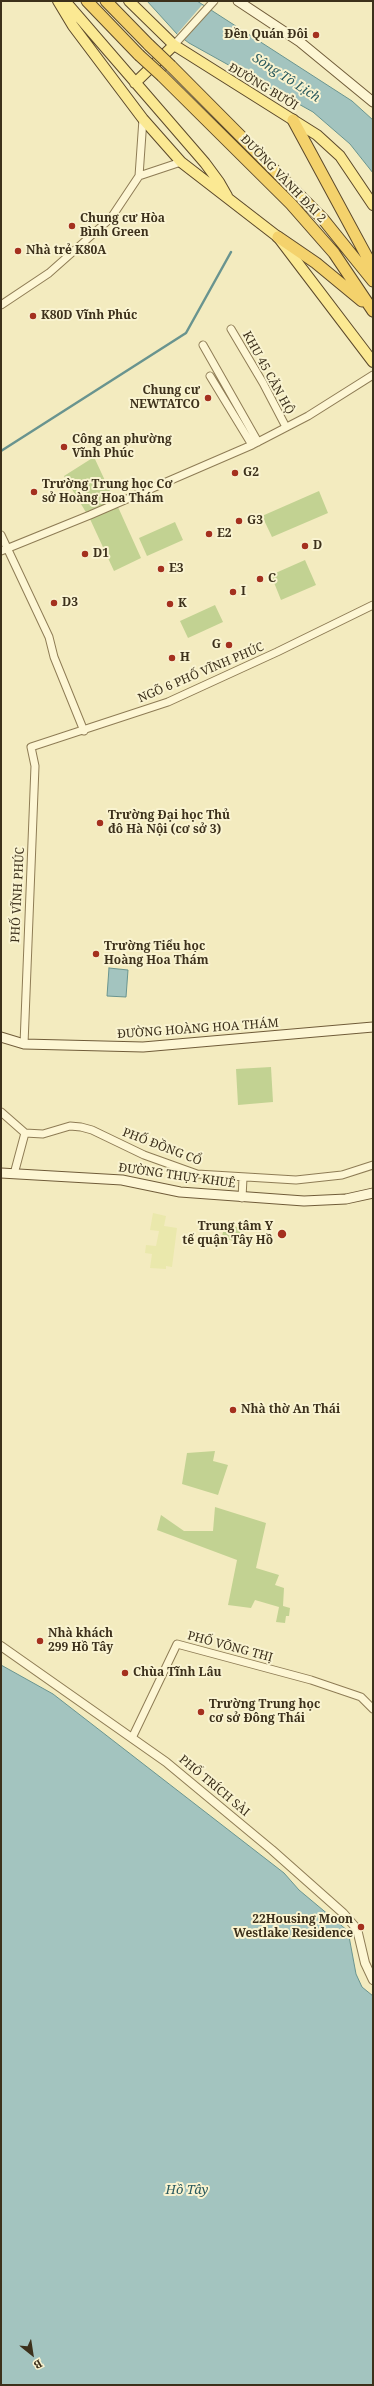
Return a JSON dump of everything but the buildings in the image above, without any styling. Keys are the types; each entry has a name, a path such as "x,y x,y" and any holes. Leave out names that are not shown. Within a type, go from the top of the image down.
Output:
{"highway":[{"name":"ĐƯỜNG VÀNH ĐAI 2","path":"88,1 139,55 162,76 290,204 334,253 373,312"},
{"name":"ĐƯỜNG VÀNH ĐAI 2","path":"106,1 323,219 373,281"},
{"path":"292,120 373,268"},
{"path":"278,237 337,279 373,312"}],"main road":[{"path":"58,1 73,26 142,119 181,162 278,237 373,362"},
{"path":"65,1 219,182 229,200"},
{"name":"ĐƯỜNG BƯỞI","path":"129,1 174,45 317,135 340,156 373,205"},
{"path":"238,1 300,42 373,102"},
{"path":"135,83 174,45"},
{"name":"ĐƯỜNG HOÀNG HOA THÁM","path":"1,1037 24,1044 143,1047 373,1027"},
{"name":"ĐƯỜNG THỤY KHUÊ","path":"1,1173 122,1180 180,1192 242,1198 326,1201 373,1193"}],"street":[{"path":"174,45 206,8 214,1"},
{"path":"1,305 49,273 111,218 139,176 142,119"},
{"path":"139,176 181,162"},
{"name":"KHU 45 CĂN HỘ","path":"231,329 263,383 286,427"},
{"path":"203,345 255,443"},
{"path":"210,376 255,443"},
{"path":"1,551 90,515 255,443 323,407 373,376"},
{"path":"1,534 9,548 49,637 54,657 84,731"},
{"name":"NGÕ 6 PHỐ VĨNH PHÚC","path":"32,747 84,731 175,699 373,604"},
{"name":"PHỐ VĨNH PHÚC","path":"24,1044 35,766 32,747"},
{"path":"1,1112 25,1133 14,1174"},
{"name":"PHỐ ĐỒNG CỔ","path":"25,1133 43,1134 70,1126 81,1127 92,1130 144,1155 197,1174 243,1178 296,1180 342,1175 373,1165"},
{"path":"242,1198 243,1178"},
{"name":"PHỐ VÕNG THỊ","path":"132,1738 177,1644 318,1682 361,1697 373,1709"},
{"name":"PHỐ TRÍCH SÀI","path":"1,1646 132,1738 187,1779 343,1913 357,1929 365,1963 373,1980"}],"shaded area":[{"path":"153,1213 166,1216 164,1226 177,1228 172,1267 166,1266 166,1269 150,1268 152,1254 145,1253 146,1245 156,1246 159,1231 150,1230"}],"green space":[{"path":"94,457 115,502 87,514 64,476"},
{"path":"319,491 328,513 272,537 262,516"},
{"path":"118,507 141,558 114,571 90,519"},
{"path":"175,522 183,540 147,556 139,538"},
{"path":"305,560 316,585 281,600 271,575"},
{"path":"215,605 223,622 188,638 180,621"},
{"path":"271,1067 273,1102 238,1105 236,1069"},
{"path":"225,1224 245,1229 241,1243 226,1239 226,1237 222,1236"},
{"path":"215,1451 213,1461 228,1465 218,1495 182,1484 187,1453"},
{"path":"215,1507 266,1523 256,1568 279,1575 275,1585 284,1588 283,1606 290,1608 289,1616 286,1616 285,1623 276,1622 279,1607 255,1600 251,1608 228,1605 237,1560 157,1530 161,1515 184,1531 213,1531"}],"water":[{"name":"Sông Tô Lịch","path":"147,1 197,1 352,101 373,120 373,173 350,144 313,112 189,43 177,34"},
{"path":"109,968 128,970 126,997 107,996"},
{"name":"Hồ Tây","path":"1,1665 53,1694 284,1873 299,1890 348,1931 356,1974 362,1987 373,1996 373,2385 1,2385"}],"pier":[{"path":"202,5 209,11 184,40 177,34"}],"waterway":[{"path":"1,451 186,333 231,252"}],"place":[{"name":"Đền Quán Đôi","path":"316,35"},
{"name":"Chung cư Hòa Bình Green","path":"72,226"},
{"name":"Nhà trẻ K80A","path":"18,251"},
{"name":"K80D Vĩnh Phúc","path":"33,316"},
{"name":"Chung cư NEWTATCO","path":"208,398"},
{"name":"Công an phường Vĩnh Phúc","path":"64,447"},
{"name":"G2","path":"235,473"},
{"name":"Trường Trung học Cơ sở Hoàng Hoa Thám","path":"34,492"},
{"name":"G3","path":"239,521"},
{"name":"E2","path":"209,534"},
{"name":"D","path":"305,546"},
{"name":"D1","path":"85,554"},
{"name":"E3","path":"161,569"},
{"name":"C","path":"260,579"},
{"name":"I","path":"233,592"},
{"name":"D3","path":"54,603"},
{"name":"K","path":"170,604"},
{"name":"G","path":"229,645"},
{"name":"H","path":"172,658"},
{"name":"Trường Đại học Thủ đô Hà Nội (cơ sở 3)","path":"100,823"},
{"name":"Trường Tiểu học Hoàng Hoa Thám","path":"96,954"},
{"name":"Trung tâm Y tế quận Tây Hồ","path":"282,1234"},
{"name":"Nhà thờ An Thái","path":"233,1410"},
{"name":"Nhà khách 299 Hồ Tây","path":"40,1641"},
{"name":"Chùa Tĩnh Lâu","path":"125,1673"},
{"name":"Trường Trung học cơ sở Đông Thái","path":"201,1712"},
{"name":"22Housing Moon Westlake Residence","path":"361,1927"}]}
